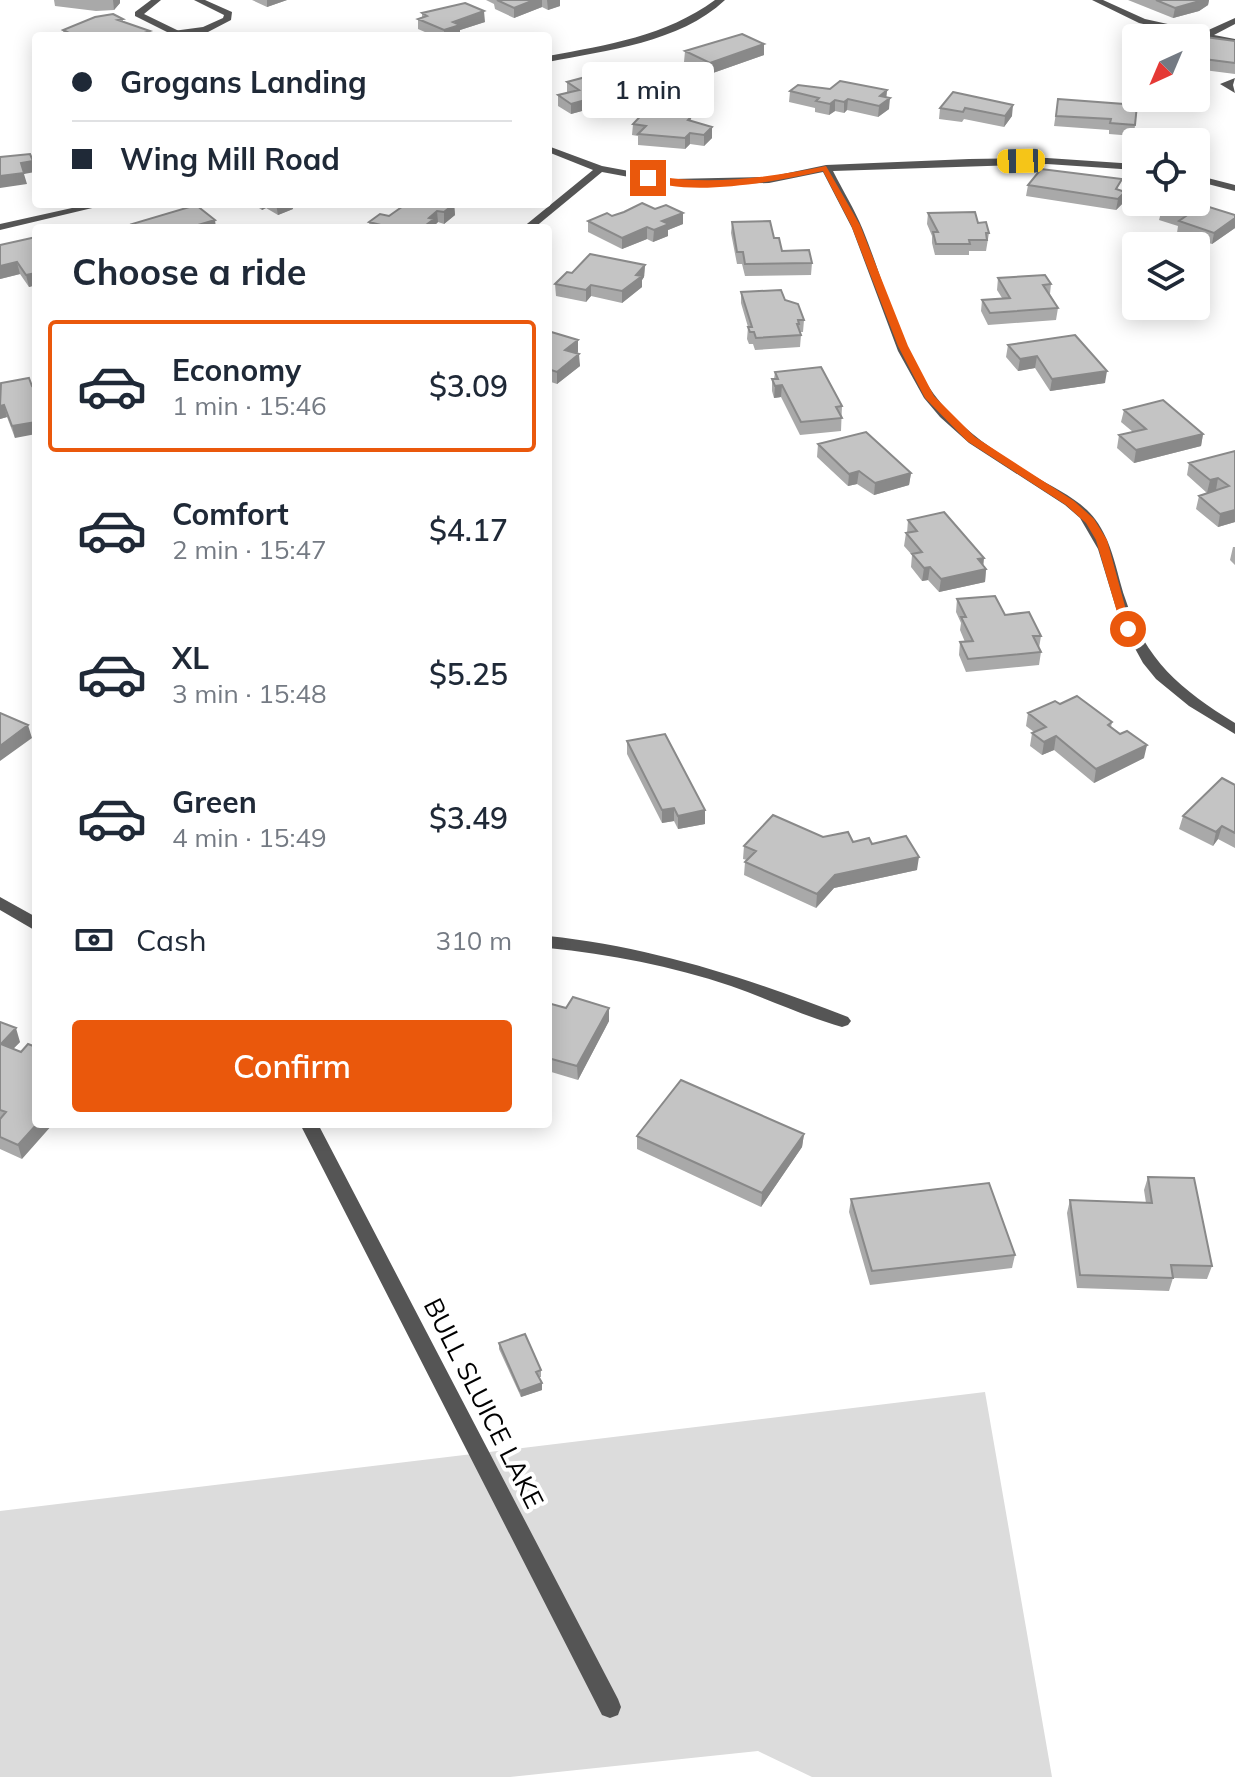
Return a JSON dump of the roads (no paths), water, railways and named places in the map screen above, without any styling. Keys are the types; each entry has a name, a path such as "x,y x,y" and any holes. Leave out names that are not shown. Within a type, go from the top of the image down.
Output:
{"street":[{"path":"157,0 138,14 174,32"},
{"path":"186,32 205,30 227,20 229,14 198,0"},
{"path":"552,58 656,34 684,23 721,0"},
{"path":"1096,0 1156,24"},
{"path":"1210,33 1235,21"},
{"path":"1210,36 1235,42"},
{"path":"1235,81 1225,84 1235,90"},
{"path":"552,151 600,169 672,182 769,180 826,168 1047,161 1122,166"},
{"path":"826,168 856,225 903,346 930,398 971,439 1070,503 1090,521 1101,540 1128,629 1140,651 1161,676 1197,707 1235,729"},
{"path":"552,208 600,169"},
{"path":"1210,182 1235,188"},
{"path":"0,227 86,208"},
{"path":"532,224 552,208"},
{"path":"0,903 32,923"},
{"path":"552,943 661,958 738,980 842,1021"},
{"name":"BULL SLUICE LAKE","path":"311,1128 610,1707"}]}
